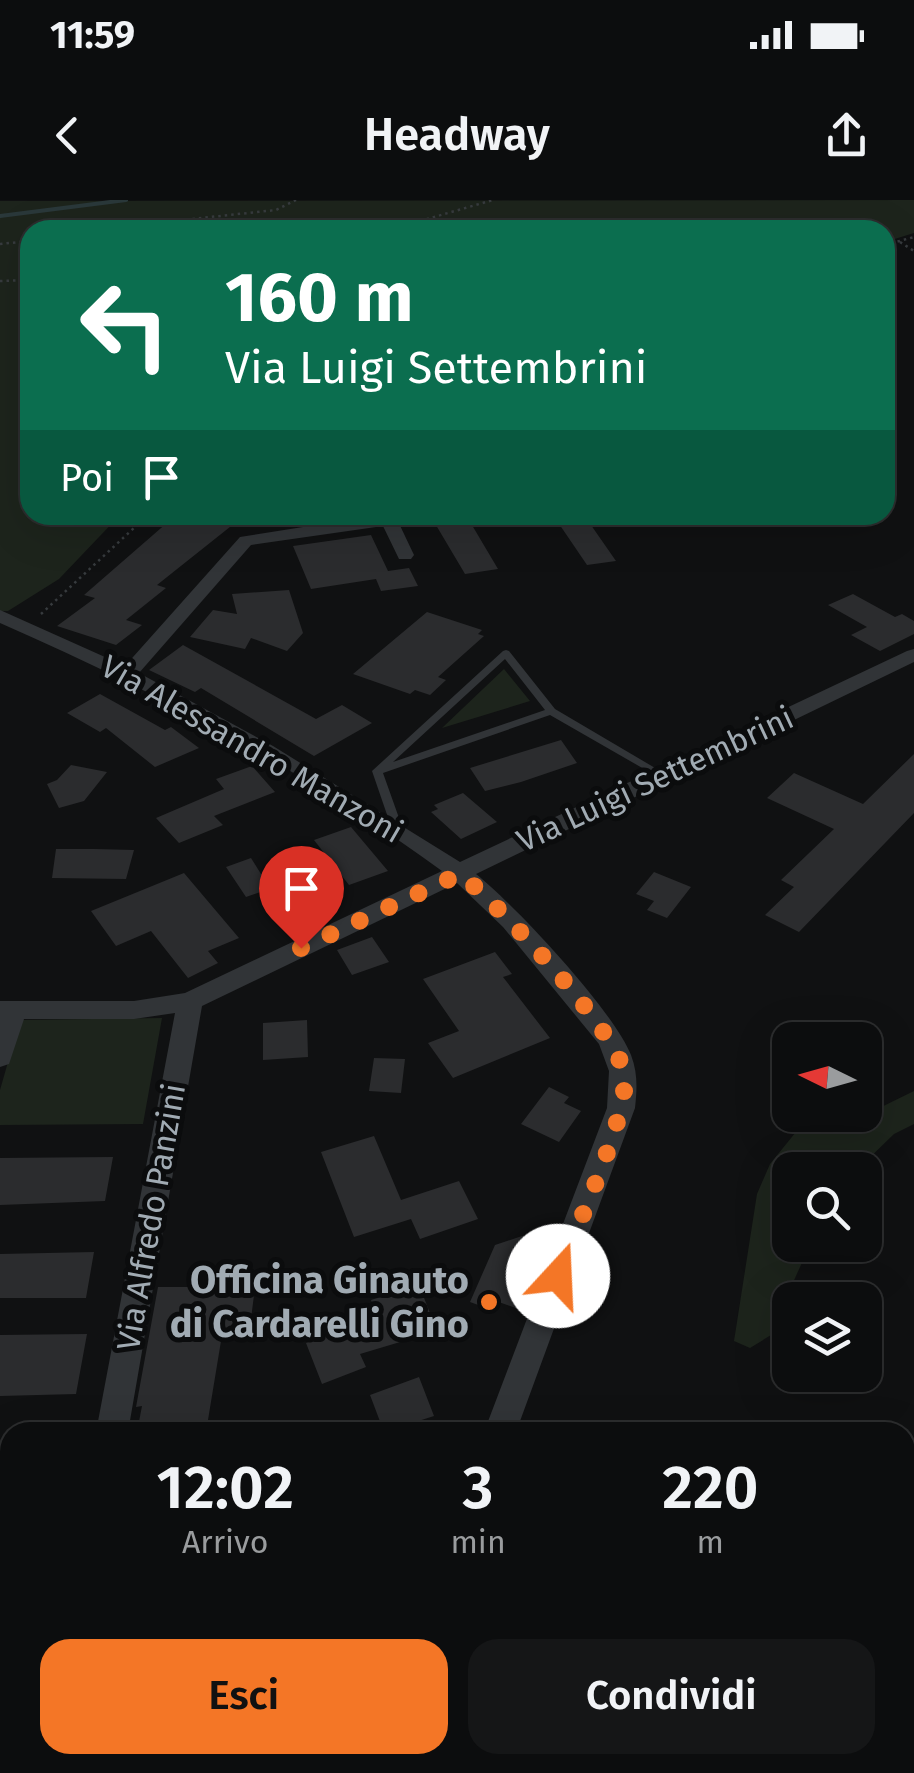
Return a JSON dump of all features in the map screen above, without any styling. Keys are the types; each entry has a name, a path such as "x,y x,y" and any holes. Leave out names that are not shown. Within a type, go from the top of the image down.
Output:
{"street":[{"path":"127,674 242,544 260,536 339,525"},
{"path":"392,525 406,554"},
{"name":"Via Alessandro Manzoni","path":"0,616 127,674 305,773 460,874 499,909 594,1018 620,1054 626,1078 618,1117 504,1422"},
{"name":"Via Luigi Settembrini","path":"7,1010 134,1010 190,1001 914,655"},
{"name":"Via Alfredo Panzini","path":"114,1422 190,1001"},
{"path":"0,1057 7,1010"}],"lane":[{"path":"376,771 506,653 551,711 662,775"},
{"path":"376,771 551,711"},
{"path":"376,771 398,832"}],"path":[{"path":"182,220 276,210 296,200"},
{"path":"424,220 493,200"},
{"path":"895,243 914,237"},
{"path":"900,242 914,251"},
{"path":"26,628 137,525"}],"shaded area":[{"path":"914,200 914,233 895,239 895,220 20,220 20,525 110,525 59,579 8,611 0,611 0,201"},
{"path":"504,669 530,701 442,728"},
{"path":"162,1018 143,1124 0,1125 0,1090 20,1020"},
{"path":"914,1091 914,1124 894,1134 876,1152 780,1152 796,1132 882,1132 882,1107"},
{"path":"772,1162 772,1262 802,1262 793,1282 772,1282 772,1334 750,1348 734,1341 757,1194"}],"building":[{"path":"164,525 232,525 157,585 166,588 126,620 142,625 116,645 57,626 95,598 84,595"},
{"path":"436,525 472,525 498,569 465,574"},
{"path":"560,525 591,525 616,561 587,565"},
{"path":"371,535 388,571 409,568 418,586 381,591 376,579 311,589 293,546"},
{"path":"289,590 303,633 287,651 251,638 245,649 190,637 213,610 237,614 232,594"},
{"path":"853,594 895,617 902,614 914,621 914,634 880,651 851,635 867,627 828,605"},
{"path":"427,612 482,630 478,634 484,636 438,677 446,680 430,695 415,690 410,694 353,674"},
{"path":"183,645 316,719 342,705 372,723 314,756 201,688 195,692 149,670"},
{"path":"100,694 165,730 171,727 199,748 155,767 106,728 100,732 67,713"},
{"path":"561,740 577,763 521,782 485,791 470,768"},
{"path":"914,754 914,813 799,932 765,915 794,887 781,880 834,829 767,798 794,773 863,804"},
{"path":"71,765 107,772 84,801 59,808 47,784 57,780"},
{"path":"252,766 275,792 214,816 223,825 179,843 156,818 224,789 216,779"},
{"path":"463,793 497,822 461,839 431,812 438,809 434,805"},
{"path":"351,827 388,871 349,885 314,840"},
{"path":"56,849 134,850 126,879 52,878"},
{"path":"251,858 261,874 285,866 308,898 281,908 269,889 246,897 226,867"},
{"path":"654,872 691,887 667,918 647,910 654,901 636,894"},
{"path":"184,873 239,938 208,951 218,963 188,978 151,931 116,946 91,911"},
{"path":"372,937 389,962 352,975 337,950"},
{"path":"495,952 512,974 503,977 550,1038 453,1078 428,1043 459,1031 423,979"},
{"path":"307,1020 308,1057 263,1060 263,1023"},
{"path":"374,1058 405,1059 401,1093 369,1091"},
{"path":"549,1087 569,1097 564,1103 581,1111 559,1142 521,1124"},
{"path":"374,1136 401,1200 459,1181 478,1219 420,1239 411,1219 354,1237 321,1152"},
{"path":"113,1157 105,1201 0,1205 0,1158"},
{"path":"522,1236 542,1242 516,1308 496,1301 492,1310 470,1302 495,1245"},
{"path":"94,1252 86,1298 0,1298 0,1254"},
{"path":"419,1285 437,1331 360,1354 366,1367 322,1384 306,1343 377,1317 371,1300"},
{"path":"158,1287 255,1287 249,1335 222,1335 208,1422 139,1422 142,1406 136,1407"},
{"path":"87,1334 76,1394 0,1396 0,1335"},
{"path":"419,1377 434,1416 415,1422 380,1422 370,1395"}],"waterway":[{"path":"0,216 126,200"}],"place":[{"name":"Officina Ginauto di Cardarelli Gino","path":"489,1302"}],"route":[{"path":"301,948 460,874 499,909 616,1046 626,1078 618,1117 558,1276"}]}
